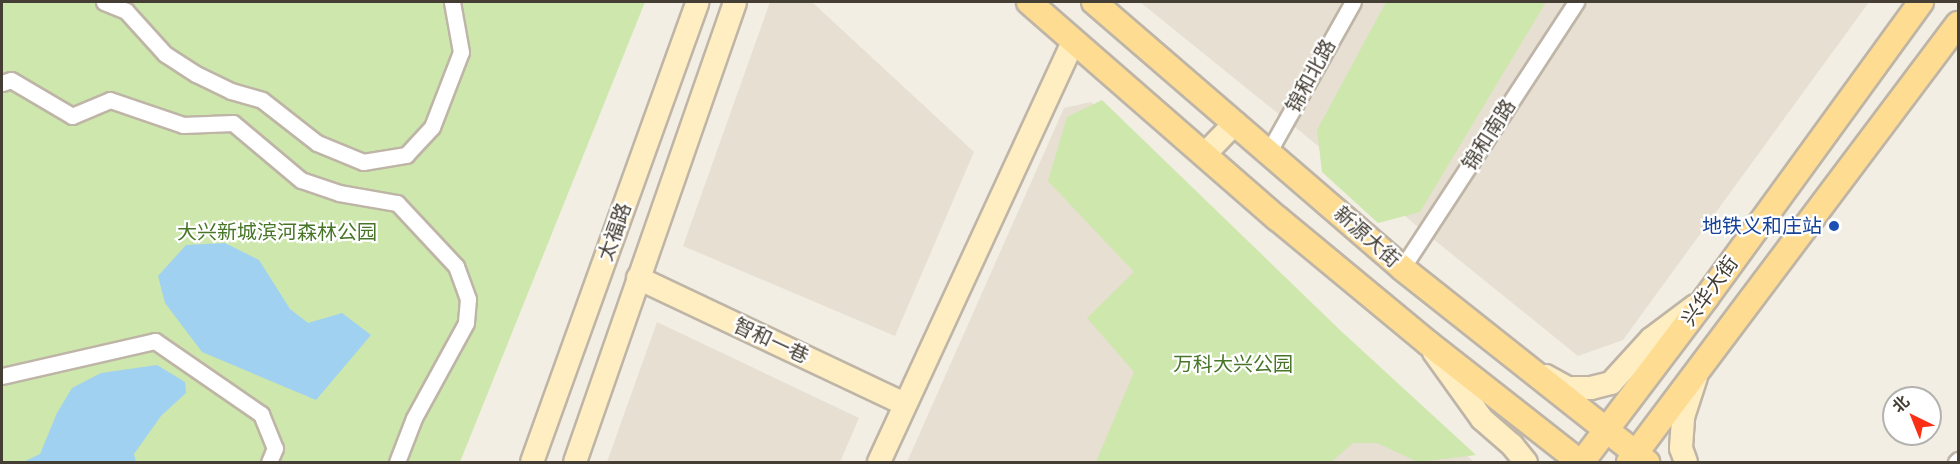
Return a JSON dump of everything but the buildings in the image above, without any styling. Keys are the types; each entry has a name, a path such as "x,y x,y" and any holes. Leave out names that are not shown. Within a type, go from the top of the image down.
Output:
{"main road":[{"name":"太福路","path":"532,462 698,2"},
{"name":"太福路","path":"574,462 735,2"},
{"path":"1029,2 1204,155 1428,343 1581,462"},
{"name":"新源大街","path":"1094,2 1402,268 1607,432 1637,460"},
{"name":"兴华大街","path":"1581,462 1607,432 1921,2"},
{"name":"兴华大街","path":"1637,460 1701,365 1959,24"},
{"path":"879,462 1073,42"},
{"path":"1204,155 1235,123"},
{"name":"智和一巷","path":"638,278 904,404"},
{"path":"1497,345 1568,388 1592,388 1611,382 1651,339 1706,298"},
{"path":"1428,343 1482,419 1512,445 1526,462"},
{"path":"1686,462 1681,448 1683,417 1701,365"}],"street":[{"path":"104,2 126,11 165,54 196,74 231,91 262,100 317,143 363,162 406,155 432,127 460,52 453,2"},
{"name":"锦和北路","path":"1269,151 1353,2"},
{"name":"锦和南路","path":"1402,268 1575,2"},
{"path":"2,83 11,80 72,116 110,100 183,124 233,123 301,180 339,193 397,203 456,266 468,299 466,323 414,418 397,462"},
{"path":"2,376 155,341 261,414 275,448 269,462"}],"shaded area":[{"path":"770,2 812,2 974,152 895,336 683,246"},
{"path":"1140,2 1869,2 1623,340 1578,356"},
{"name":"万科大兴公园","path":"1091,102 1474,462 907,462 1064,108"},
{"path":"657,322 859,418 840,462 607,462"}],"green space":[{"name":"大兴新城滨河森林公园","path":"2,2 645,2 460,462 2,462"},
{"path":"1386,2 1546,2 1420,212 1378,223 1322,172 1317,130"},
{"name":"万科大兴公园","path":"1102,100 1341,331 1476,455 1418,462 1377,443 1353,443 1331,462 1096,462 1134,372 1087,318 1134,272 1048,181 1067,117"}],"water":[{"path":"225,243 259,260 290,309 308,323 342,313 371,335 316,400 202,352 165,303 158,276 186,245"},
{"path":"157,365 185,382 186,393 161,416 134,454 136,462 23,462 40,454 57,413 72,388 101,373"}],"place":[{"name":"地铁义和庄站","path":"1834,226"}]}
